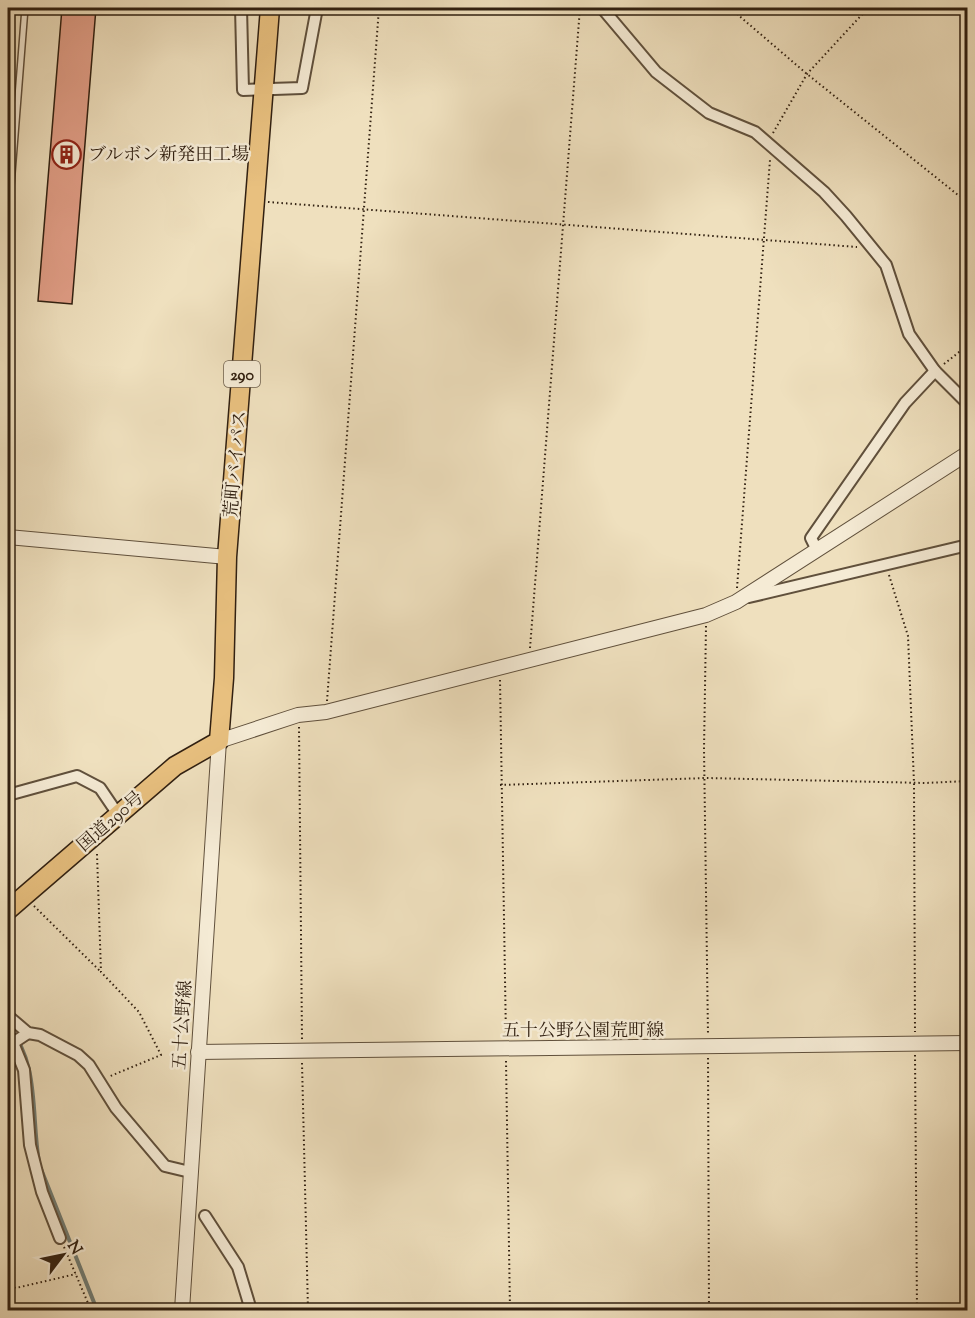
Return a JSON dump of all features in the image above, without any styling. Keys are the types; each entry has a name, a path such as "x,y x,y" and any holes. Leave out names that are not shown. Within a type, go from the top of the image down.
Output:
{"highway":[{"name":"荒町バイパス","path":"219,741 224,678 228,557 270,8"},
{"name":"国道290号","path":"8,910 117,813 175,766 219,741"}],"street":[{"path":"241,8 243,90 264,91 302,88 317,8"},
{"path":"602,8 656,72 709,113 755,132 824,192 874,248 886,265 909,334 935,371 968,404"},
{"path":"818,550 811,538 905,403 935,371"},
{"path":"219,741 298,715 326,712 706,615 739,600 968,453"},
{"path":"8,537 228,557"},
{"path":"739,600 968,545"},
{"name":"五十公野線","path":"182,1311 219,741"},
{"path":"8,795 77,776 99,788 117,813"},
{"path":"8,1016 28,1033 40,1035 78,1055 89,1065 116,1108 165,1166 190,1172"},
{"path":"28,1033 13,1043 24,1070 30,1145 42,1192 60,1238"},
{"name":"五十公野公園荒町線","path":"198,1052 968,1043"},
{"path":"206,1216 238,1267 251,1311"}],"lane":[{"path":"8,224 25,8"}],"path":[{"path":"326,712 379,8"},
{"path":"529,660 580,8"},
{"path":"730,8 807,74 958,195 967,199"},
{"path":"739,600 762,239 772,135 807,74 868,8"},
{"path":"256,201 874,248"},
{"path":"935,371 968,345"},
{"path":"886,566 908,636 914,783 917,1311"},
{"path":"706,615 709,1311"},
{"path":"500,667 500,785 510,1311"},
{"path":"298,715 301,756 302,1050 308,1311"},
{"path":"500,785 706,778 914,783 968,781"},
{"path":"96,833 101,972"},
{"path":"23,896 139,1012 161,1055 100,1081"},
{"path":"60,1238 91,1311"},
{"path":"8,1278 9,1286 16,1288 76,1274"}],"building":[{"name":"ブルボン新発田工場","path":"62,8 96,8 72,304 38,301"}],"waterway":[{"path":"8,1026 18,1041 30,1073 39,1162"},
{"path":"41,1169 97,1310"}],"place":[{"name":"ブルボン新発田工場","path":"67,154"}]}
